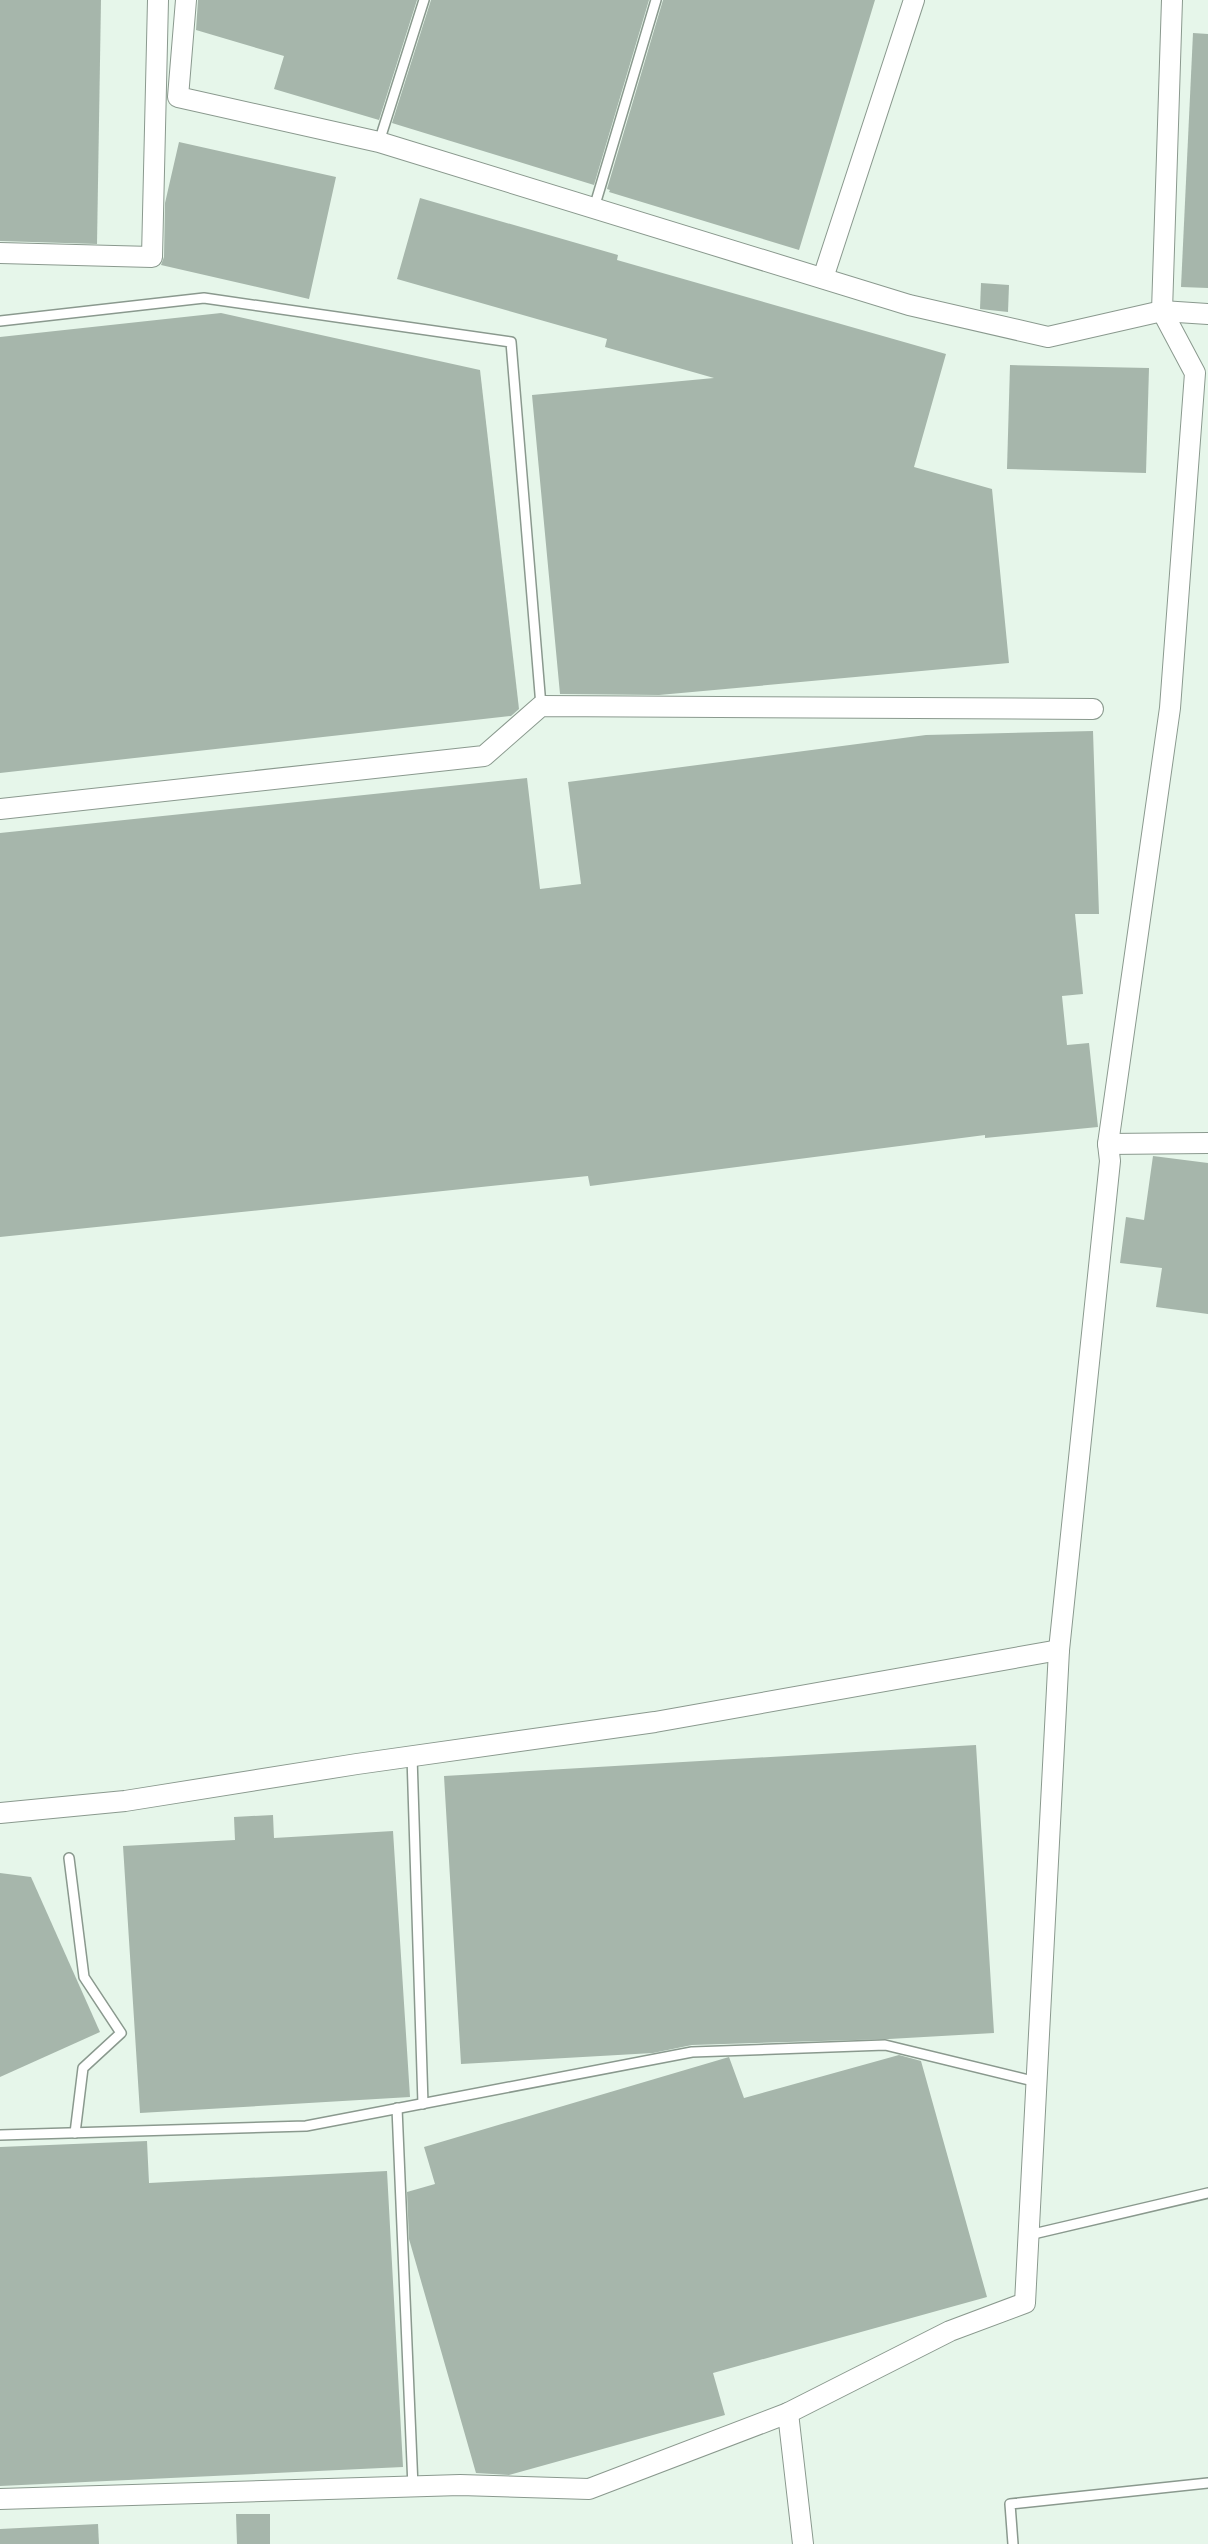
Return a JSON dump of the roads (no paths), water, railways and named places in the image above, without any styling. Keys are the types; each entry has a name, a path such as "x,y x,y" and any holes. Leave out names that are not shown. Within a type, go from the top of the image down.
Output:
{"street":[{"path":"0,254 152,257 158,0"},
{"path":"186,0 178,97 379,142 909,305 1048,337 1162,311 1208,314"},
{"path":"823,278 914,0"},
{"path":"0,2499 460,2485 589,2489 789,2413 950,2331 1025,2303 1059,1650 1110,1161 1108,1144 1170,708 1195,373 1162,311 1172,0"},
{"path":"0,809 484,756 541,706 1093,709"},
{"path":"1108,1144 1208,1143"},
{"path":"0,1813 125,1801 412,1756 655,1722 1059,1650"},
{"path":"789,2413 804,2544"}],"lane":[{"path":"379,142 424,0"},
{"path":"594,208 656,0"},
{"path":"0,321 204,298 512,342 541,706"},
{"path":"412,1756 423,2104"},
{"path":"69,1858 84,1977 121,2033 83,2068 75,2133"},
{"path":"0,2135 306,2126 692,2052 885,2045 1036,2082"},
{"path":"397,2109 412,2487"},
{"path":"1029,2235 1208,2193"},
{"path":"1013,2544 1010,2504 1208,2483"}]}
